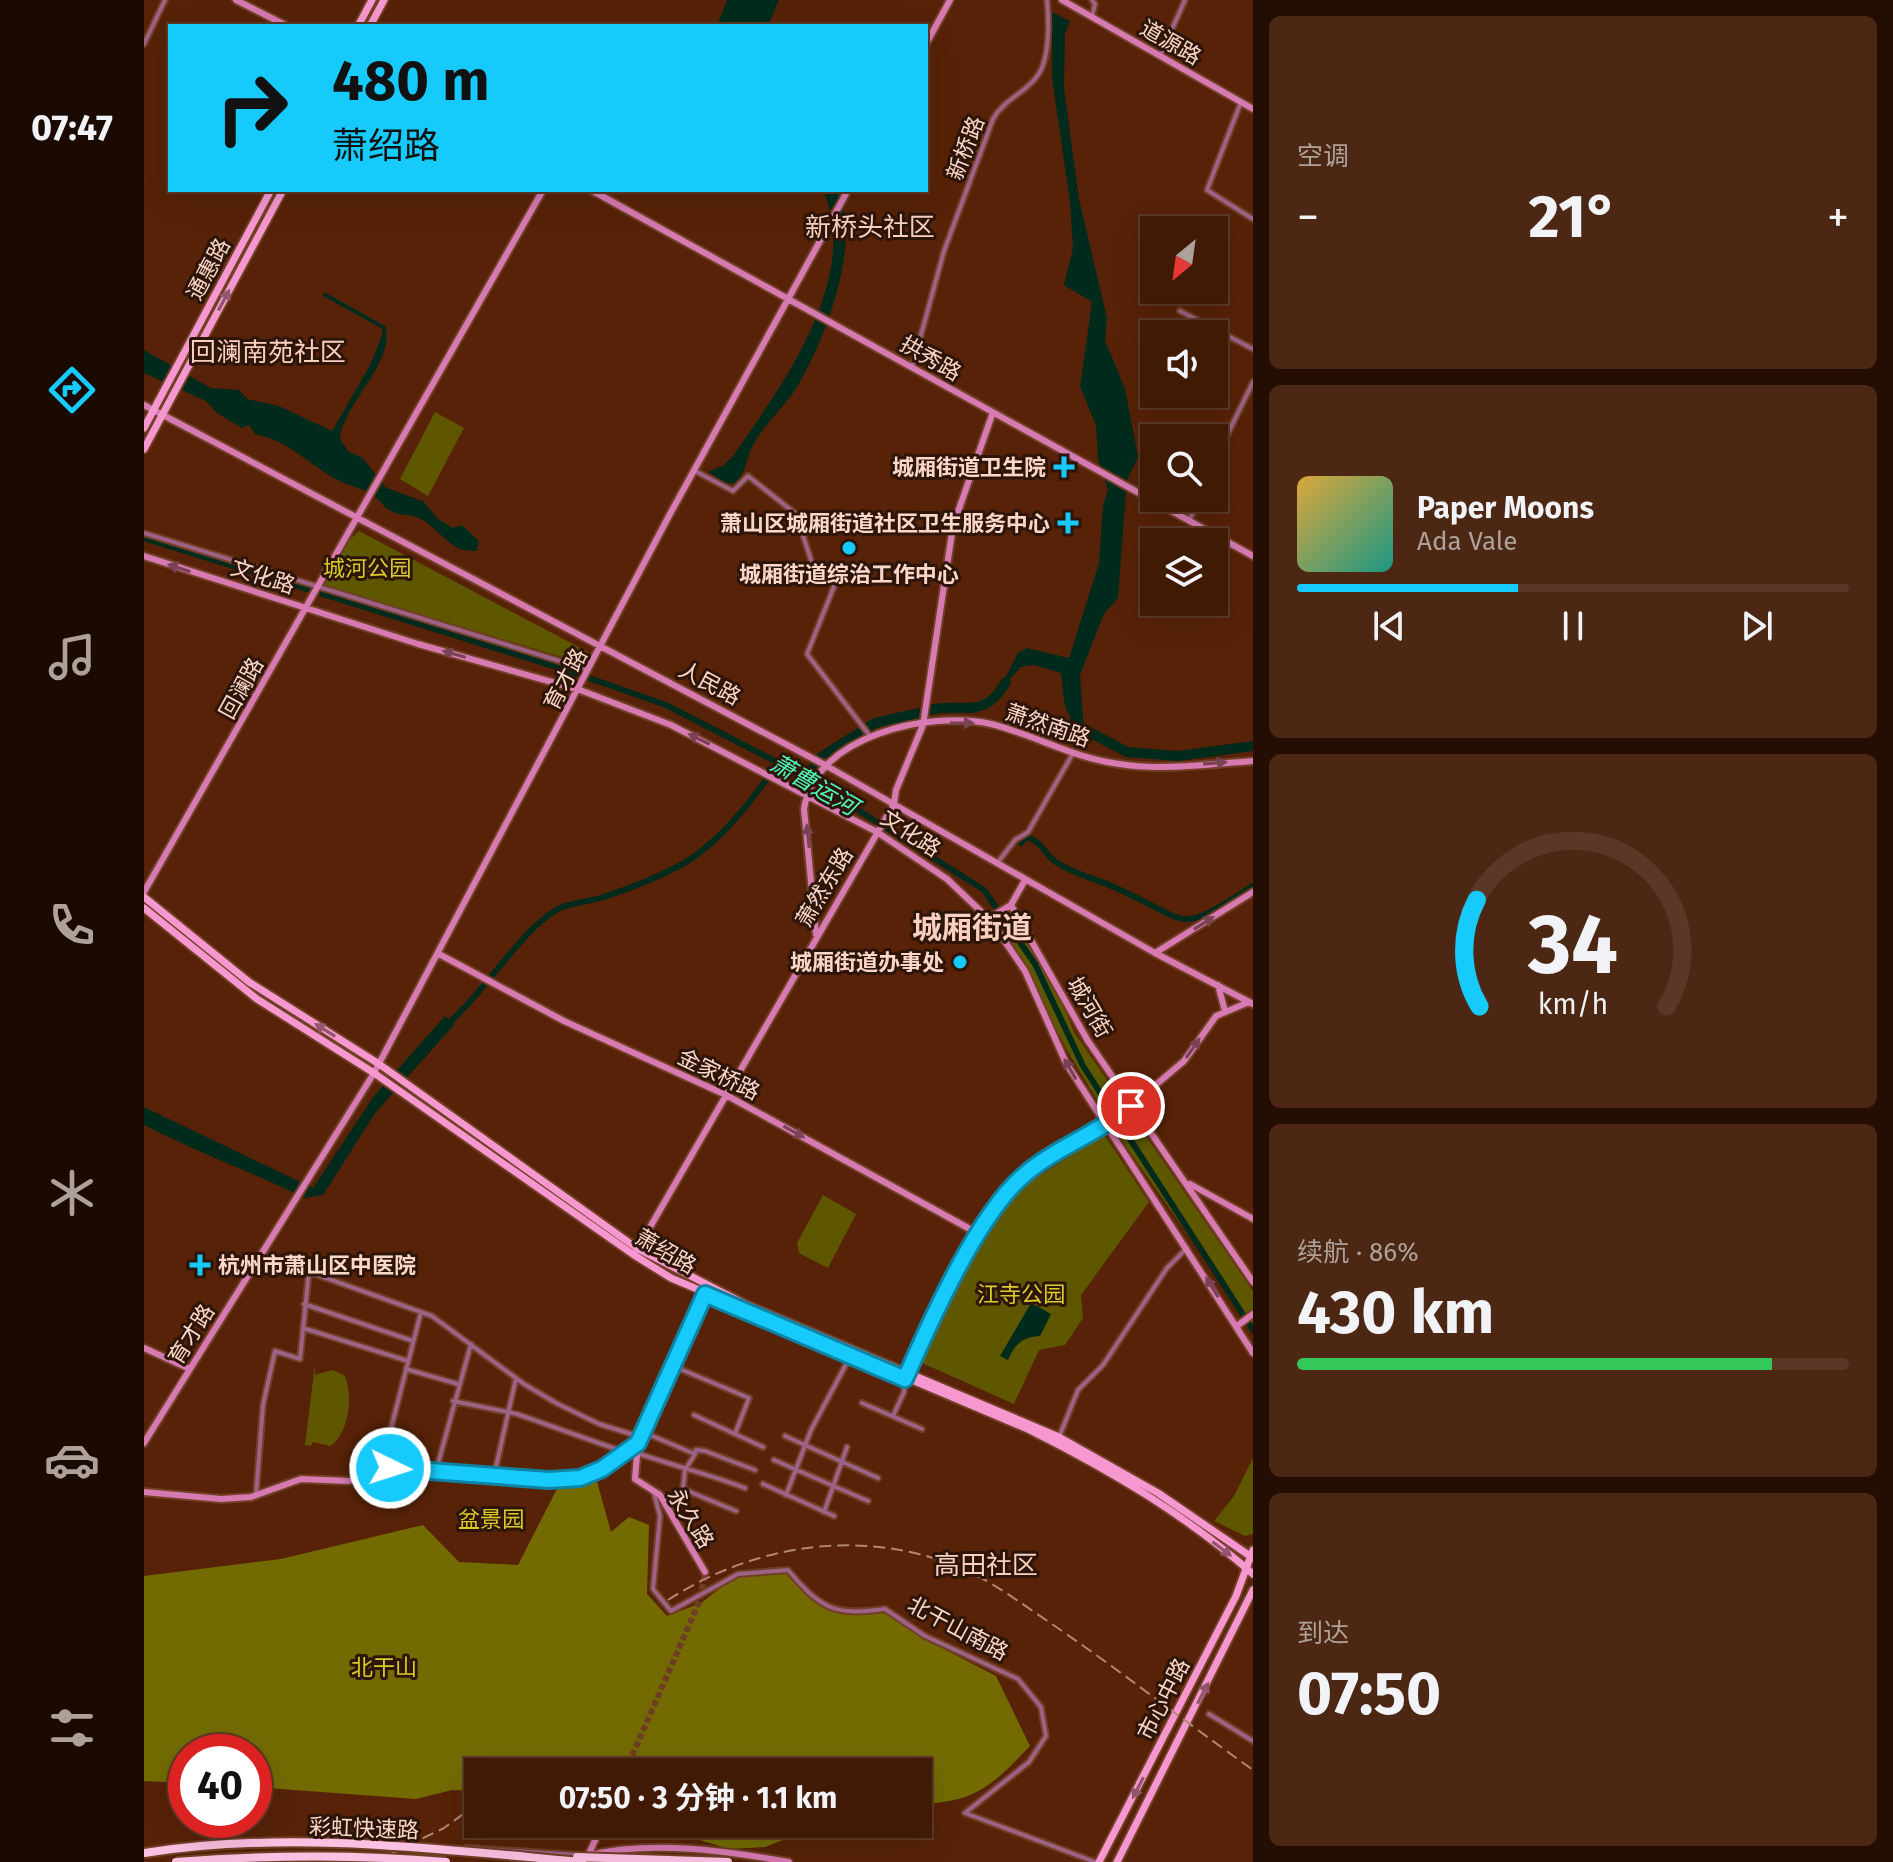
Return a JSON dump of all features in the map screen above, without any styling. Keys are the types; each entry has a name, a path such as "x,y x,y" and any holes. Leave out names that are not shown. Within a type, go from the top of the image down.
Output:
{"highway":[{"name":"彩虹快速路","path":"144,1853 247,1845 338,1844 585,1860"},
{"name":"彩虹快速路","path":"176,1862 267,1856 447,1858"},
{"path":"524,1857 728,1862"}],"main road":[{"path":"359,24 372,0"},
{"path":"371,24 384,0"},
{"name":"通惠路","path":"154,410 270,192"},
{"path":"144,449 282,192"},
{"path":"144,428 154,410"},
{"path":"144,894 249,982 379,1064 388,1077"},
{"name":"萧绍路","path":"144,908 257,999 374,1073 388,1077 636,1252 705,1294 1057,1440 1165,1506 1253,1574"},
{"path":"636,1252 906,1376"},
{"path":"1057,1440 1158,1493 1252,1555"},
{"name":"市心中路","path":"1097,1862 1236,1596 1252,1555"},
{"name":"市心中路","path":"1117,1862 1253,1590"}],"street":[{"path":"144,44 165,0"},
{"path":"236,0 283,24"},
{"path":"928,40 950,0"},
{"name":"新桥路","path":"912,368 944,251 993,119 1003,103 1038,75 1042,65 1047,0"},
{"name":"道源路","path":"1062,0 1253,109"},
{"path":"1092,0 1095,4 1092,17"},
{"path":"1160,56 1185,0"},
{"path":"1241,102 1207,190 1253,219"},
{"name":"回澜路","path":"144,894 542,192"},
{"name":"拱秀路","path":"595,192 992,415 1253,556"},
{"name":"育才路","path":"144,1443 374,1073 847,193"},
{"path":"1180,311 1253,349"},
{"path":"1228,433 1253,382"},
{"name":"人民路","path":"144,405 825,765 1155,953 1251,1003"},
{"name":"萧然东路","path":"636,1252 816,934 894,804 896,790 923,725 953,526 992,415"},
{"path":"695,471 733,491 748,476 796,514 812,563 835,584 807,654 870,736"},
{"path":"1189,521 1193,512"},
{"path":"144,533 590,670"},
{"name":"文化路","path":"144,556 304,609 580,690 671,725 807,791 878,830 947,879 989,918 1025,971 1066,1063 1253,1353"},
{"name":"萧然南路","path":"816,934 804,809 807,791 825,765 870,736 889,729 923,725 990,724 1072,755 1122,765 1253,761"},
{"path":"997,864 1015,840 1028,832 1072,755"},
{"path":"989,918 1011,905 1025,880"},
{"path":"1155,953 1253,892"},
{"name":"城河街","path":"1011,905 1088,1041 1253,1282"},
{"name":"金家桥路","path":"439,954 564,1021 726,1095 979,1234"},
{"path":"1218,985 1225,1011"},
{"path":"893,1416 904,1392 906,1376 979,1234 1020,1178 1046,1159 1106,1127 1184,1061 1216,1016 1251,1003"},
{"path":"1187,1182 1253,1219"},
{"path":"1057,1440 1078,1390 1103,1365 1167,1268 1187,1248"},
{"path":"262,1255 421,1312 516,1378 599,1424 695,1454"},
{"path":"256,1495 263,1405 275,1351 300,1359 309,1271"},
{"path":"144,1492 221,1499 256,1495 301,1479 349,1481 390,1468 549,1480 580,1478 627,1453 641,1438 705,1294"},
{"path":"304,1304 413,1341"},
{"path":"380,1471 421,1312"},
{"path":"1237,1326 1253,1314"},
{"path":"302,1327 408,1361"},
{"path":"436,1471 471,1344"},
{"path":"144,1348 190,1369"},
{"path":"786,1495 805,1445 851,1355"},
{"path":"672,1366 749,1398 735,1434"},
{"path":"405,1369 458,1384"},
{"path":"494,1476 516,1378"},
{"path":"453,1401 506,1413 627,1453"},
{"path":"862,1403 922,1429"},
{"path":"694,1415 763,1447"},
{"path":"785,1436 878,1478"},
{"name":"永久路","path":"641,1438 635,1479 660,1495 705,1572"},
{"path":"824,1512 847,1447"},
{"path":"736,1511 683,1489 685,1470 696,1450 755,1470"},
{"path":"637,1453 685,1470 696,1469 745,1488"},
{"path":"774,1460 868,1501"},
{"path":"763,1484 834,1516"},
{"name":"北干山南路","path":"654,1491 660,1516 653,1589 671,1611 738,1574 788,1570 815,1602 853,1613 885,1609 925,1636 1018,1679 1041,1707 1046,1736 1029,1762 965,1813 1097,1862"},
{"path":"1209,1714 1253,1741"},
{"path":"585,1860 596,1838"},
{"path":"414,1862 454,1847 585,1860 608,1851 681,1850 789,1862"},
{"path":"447,1858 585,1860"}],"green space":[{"path":"435,412 464,428 428,496 400,479"},
{"name":"城河公园","path":"359,531 588,652 585,664 322,585 348,541"},
{"path":"1011,916 1058,992 1074,1032 1253,1291 1253,1327 1120,1138 1068,1052 1000,922"},
{"name":"江寺公园","path":"1104,1134 1149,1202 1081,1295 1083,1318 1065,1345 1039,1350 1014,1404 922,1363 923,1350 942,1309 1008,1203 1020,1188"},
{"path":"823,1195 856,1214 828,1268 799,1253 797,1243"},
{"path":"315,1364 315,1375 332,1370 344,1375 349,1392 348,1413 342,1433 330,1446 313,1442 311,1446 305,1445"},
{"path":"1253,1458 1253,1534 1245,1536 1214,1521 1234,1496"},
{"name":"北干山","path":"596,1478 611,1532 629,1517 649,1525 647,1594 667,1616 701,1603 738,1574 788,1570 810,1594 830,1607 853,1611 885,1609 942,1648 996,1676 1030,1746 982,1789 954,1800 932,1803 932,1758 464,1758 464,1790 452,1790 416,1799 272,1788 272,1734 168,1734 168,1782 144,1781 144,1576 281,1559 423,1525 459,1562 518,1565 562,1479"},
{"path":"693,1838 788,1838 765,1847 730,1849"}],"shaded area":[{"path":"727,0 779,0 769,24 718,24"},
{"path":"1052,12 1070,21 1065,34 1064,88 1079,199 1107,318 1105,340 1125,389 1138,457 1127,480 1118,598 1104,614 1080,675 1084,729 1067,712 1061,673 1034,665 1021,667 1007,682 1003,682 1018,653 1027,648 1069,658 1099,563 1103,505 1108,490 1098,459 1096,425 1080,387 1092,302 1064,285 1073,248 1070,202 1052,78"},
{"path":"824,192 837,192 844,210 846,234 838,290 819,344 797,387 756,440 739,478 735,483 726,484 708,472 724,465 733,456 773,398 811,330 824,295 832,259 832,224"},
{"path":"324,292 385,326 387,340 377,368 350,412 340,439 348,451 363,458 385,487 424,502 438,519 453,528 462,525 479,541 477,550 461,549 421,519 391,511 373,495 323,472 278,442 255,434 249,425 242,428 217,413 206,401 144,373 144,350 211,388 239,390 247,399 279,406 332,431 370,365 383,333 381,328 323,296"},
{"path":"445,1016 455,1024 376,1112 323,1195 305,1198 144,1125 144,1107 313,1188 374,1096"},
{"path":"1031,1303 1051,1314 1040,1336 1020,1342 1008,1360 1000,1356"}],"waterway":[{"name":"萧曹运河","path":"144,538 569,671 666,705 806,777 984,890 1035,964 1083,1066 1253,1330"},
{"path":"930,710 981,706 998,694 1006,682"},
{"path":"821,757 875,723 919,713"},
{"path":"1072,723 1127,752 1178,756 1253,746"},
{"path":"451,1021 530,932 556,910 650,880 677,867 706,847 747,805 778,761"},
{"path":"806,777 815,765"},
{"path":"1021,843 1027,837 1032,839 1066,868 1184,919 1209,913 1253,886"}],"tunnel":[{"path":"631,1758 700,1600 705,1572"},
{"path":"415,1857 447,1854"}],"railway":[{"path":"668,1600 737,1565 812,1547 850,1545 888,1548 926,1556 963,1569 1006,1593 1253,1770"},
{"path":"374,1862 444,1828 464,1813"}],"place":[{"name":"城厢街道卫生院","path":"1064,467"},
{"name":"萧山区城厢街道社区卫生服务中心","path":"1068,523"},
{"name":"城厢街道综治工作中心","path":"849,548"},
{"name":"城厢街道办事处","path":"960,962"},
{"name":"杭州市萧山区中医院","path":"200,1265"}],"district":[{"name":"新桥头社区","path":"870,227"},
{"name":"回澜南苑社区","path":"268,352"},
{"name":"城厢街道","path":"972,928"},
{"name":"高田社区","path":"986,1565"}],"route":[{"path":"390,1468 549,1480 580,1478 602,1469 623,1457 638,1443 705,1294 905,1379 979,1234 1020,1178 1046,1159 1106,1127 1131,1106"}],"park label":[{"name":"盆景园","path":"491,1519"}]}
